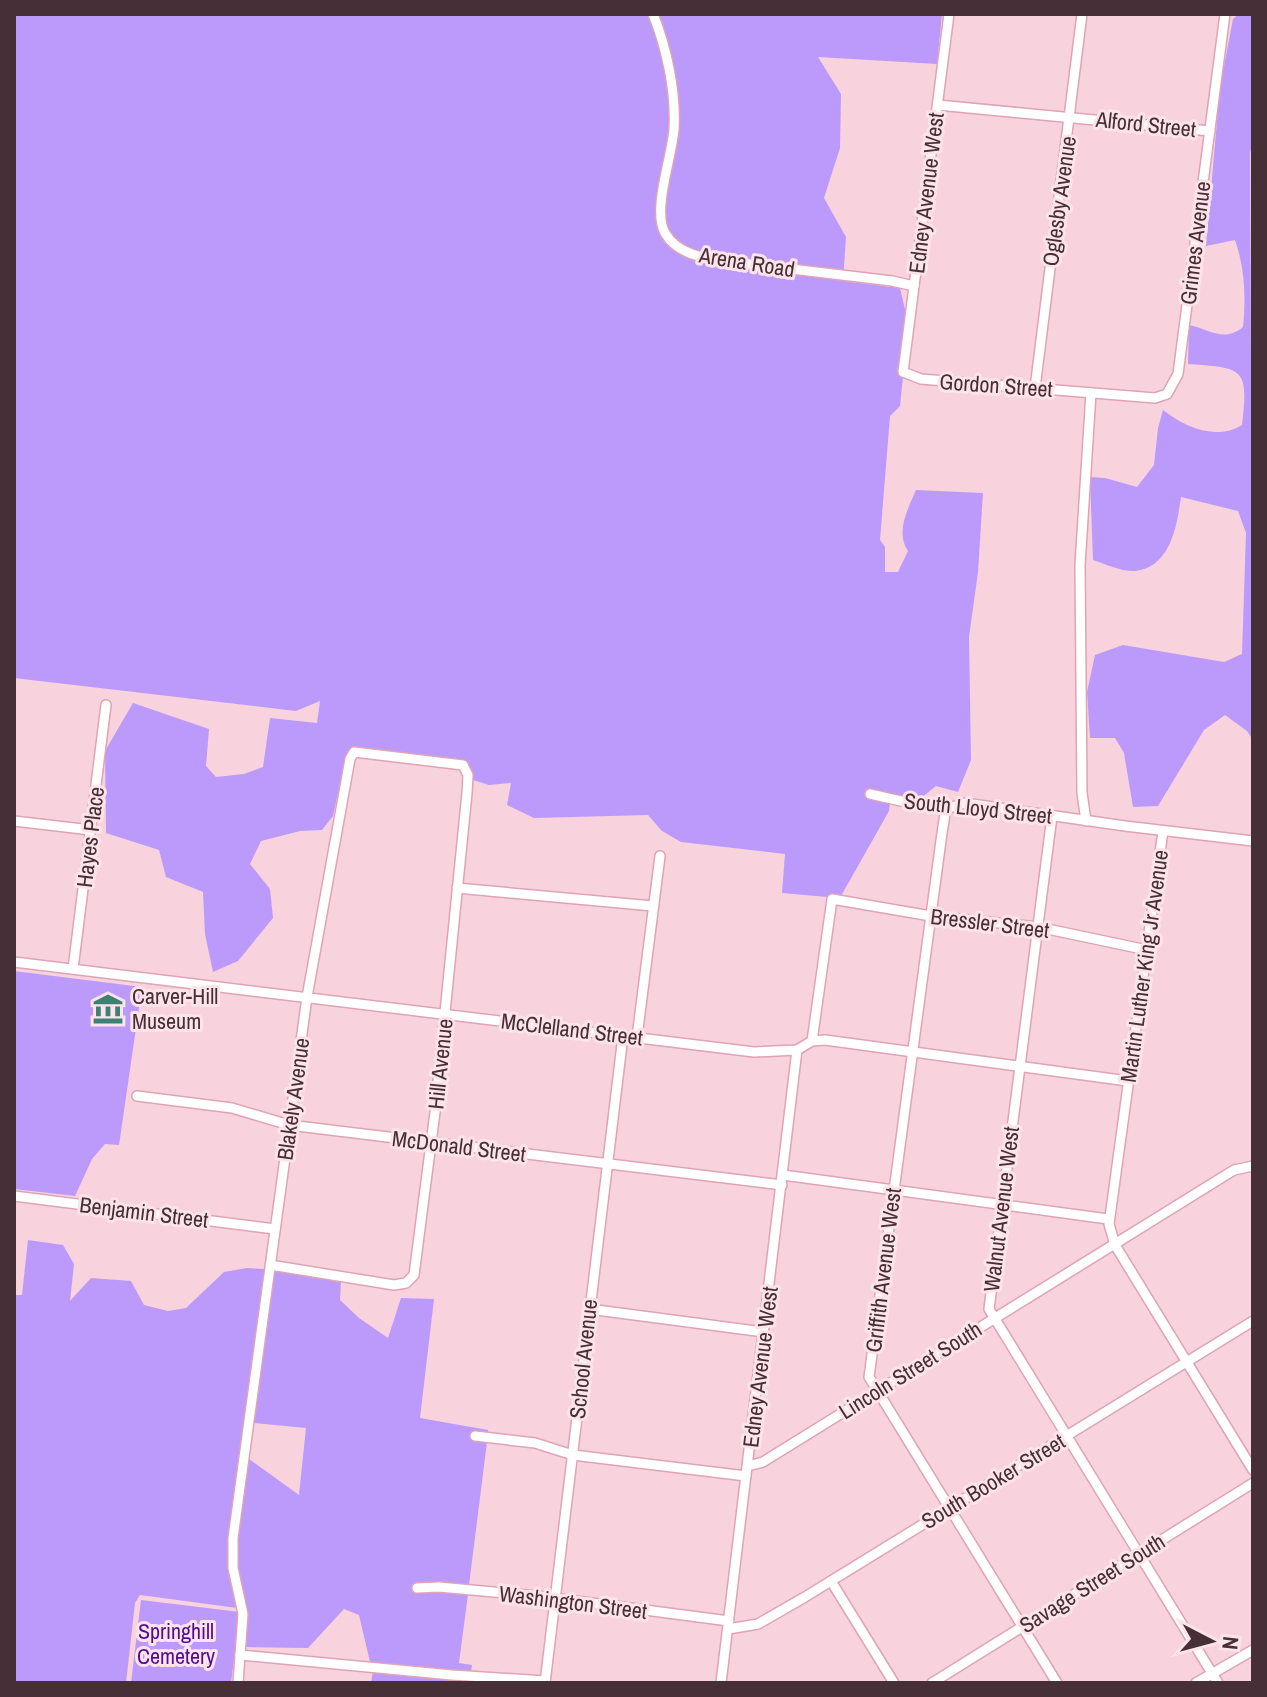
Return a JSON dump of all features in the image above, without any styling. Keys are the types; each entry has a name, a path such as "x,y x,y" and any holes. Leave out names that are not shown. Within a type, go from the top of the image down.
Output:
{"street":[{"name":"Arena Road","path":"653,14 665,53 673,101 672,147 661,217 665,232 673,243 699,257 914,286"},
{"name":"Edney Avenue West","path":"903,372 949,14"},
{"name":"Oglesby Avenue","path":"1035,388 1082,14"},
{"name":"Grimes Avenue","path":"1091,393 1155,398 1167,394 1178,374 1225,14"},
{"name":"Alford Street","path":"938,105 1210,131"},
{"name":"Gordon Street","path":"903,372 921,379 1091,393"},
{"path":"1086,821 1082,793 1080,565 1091,393"},
{"name":"Hayes Place","path":"73,969 106,705"},
{"name":"Blakely Avenue","path":"238,1683 243,1614 233,1568 233,1538 307,997 340,805 354,752 460,764 466,768 467,793 457,888"},
{"name":"South Lloyd Street","path":"870,794 923,806 949,808 965,803 1086,821"},
{"name":"Griffith Avenue West","path":"949,808 945,814 869,1377 1057,1683"},
{"name":"Walnut Avenue West","path":"1052,816 989,1309 1216,1678"},
{"path":"14,821 91,830"},
{"name":"Martin Luther King Jr Avenue","path":"1086,821 1163,831 1108,1219 1115,1245 1253,1470"},
{"path":"1163,831 1253,841"},
{"path":"637,1037 660,856"},
{"path":"457,888 653,906"},
{"name":"Hill Avenue","path":"270,1265 394,1285 406,1283 416,1271 457,888"},
{"name":"Bressler Street","path":"812,1041 832,899 931,916 1038,927 1147,950"},
{"name":"McClelland Street","path":"14,962 754,1052 797,1050 812,1041"},
{"name":"School Avenue","path":"545,1682 623,1036"},
{"path":"812,1041 832,1041 1128,1081"},
{"name":"Edney Avenue West","path":"721,1683 797,1050"},
{"name":"McDonald Street","path":"137,1096 232,1108 289,1125 431,1143 606,1165 893,1189 1108,1219"},
{"name":"Lincoln Street South","path":"747,1471 1234,1170 1253,1166"},
{"name":"Benjamin Street","path":"14,1196 275,1229"},
{"path":"589,1309 764,1332"},
{"name":"South Booker Street","path":"728,1625 758,1624 1253,1321"},
{"path":"475,1436 535,1443 573,1455 747,1471"},
{"name":"Savage Street South","path":"932,1683 1253,1483"},
{"path":"831,1581 894,1683"},
{"name":"Washington Street","path":"417,1588 439,1587 538,1596 728,1625"},
{"path":"1196,1683 1216,1678 1253,1650"},
{"path":"240,1655 545,1682"}],"green space":[{"path":"14,14 942,14 937,64 818,57 841,94 840,148 824,198 846,237 843,281 900,288 906,314 897,372 903,377 900,406 890,416 880,540 885,547 885,572 898,572 908,551 904,544 903,528 916,490 983,493 978,572 969,637 971,760 958,792 936,786 920,799 866,789 865,797 890,803 889,811 841,896 827,897 782,893 785,854 681,842 662,831 648,815 534,818 507,805 511,783 489,785 473,780 473,773 465,761 354,747 347,752 333,816 322,830 300,831 261,841 250,864 270,889 273,918 238,961 213,972 205,934 203,892 166,877 159,850 106,833 105,751 133,703 209,729 206,766 216,777 244,774 263,767 270,718 317,723 320,701 296,711 14,678"},
{"path":"1239,14 1253,14 1253,142 1250,153 1253,740 1247,731 1225,715 1204,730 1158,806 1133,807 1124,753 1115,738 1090,738 1087,692 1095,655 1123,645 1224,662 1242,654 1246,533 1238,511 1181,497 1170,543 1157,562 1135,571 1120,569 1093,560 1090,477 1137,487 1154,465 1163,410 1181,422 1211,432 1232,430 1242,425 1244,392 1238,374 1221,367 1188,364 1189,325 1216,334 1229,334 1243,327 1244,284 1235,240 1206,246 1220,87 1233,19"},
{"path":"14,971 142,987 119,1145 105,1144 92,1159 75,1196 14,1189"},
{"path":"28,1240 63,1245 74,1264 70,1301 91,1278 131,1281 144,1305 168,1311 186,1308 224,1272 265,1269 228,1537 228,1568 237,1608 140,1595 135,1603 126,1683 14,1683 14,1295 22,1295"},
{"path":"274,1271 341,1281 340,1300 388,1338 401,1298 434,1299 420,1418 488,1430 488,1434 472,1431 470,1439 487,1442 469,1585 412,1584 412,1592 468,1594 459,1663 472,1665 471,1672 370,1662 359,1615 344,1609 308,1648 246,1647 248,1614 237,1551 249,1459 299,1495 306,1428 253,1423"},
{"name":"Springhill Cemetery","path":"141,1600 240,1612 231,1683 131,1683"},
{"path":"373,1671 470,1681 470,1683 371,1683"}],"place":[{"name":"Carver-Hill Museum","path":"108,1009"}]}
